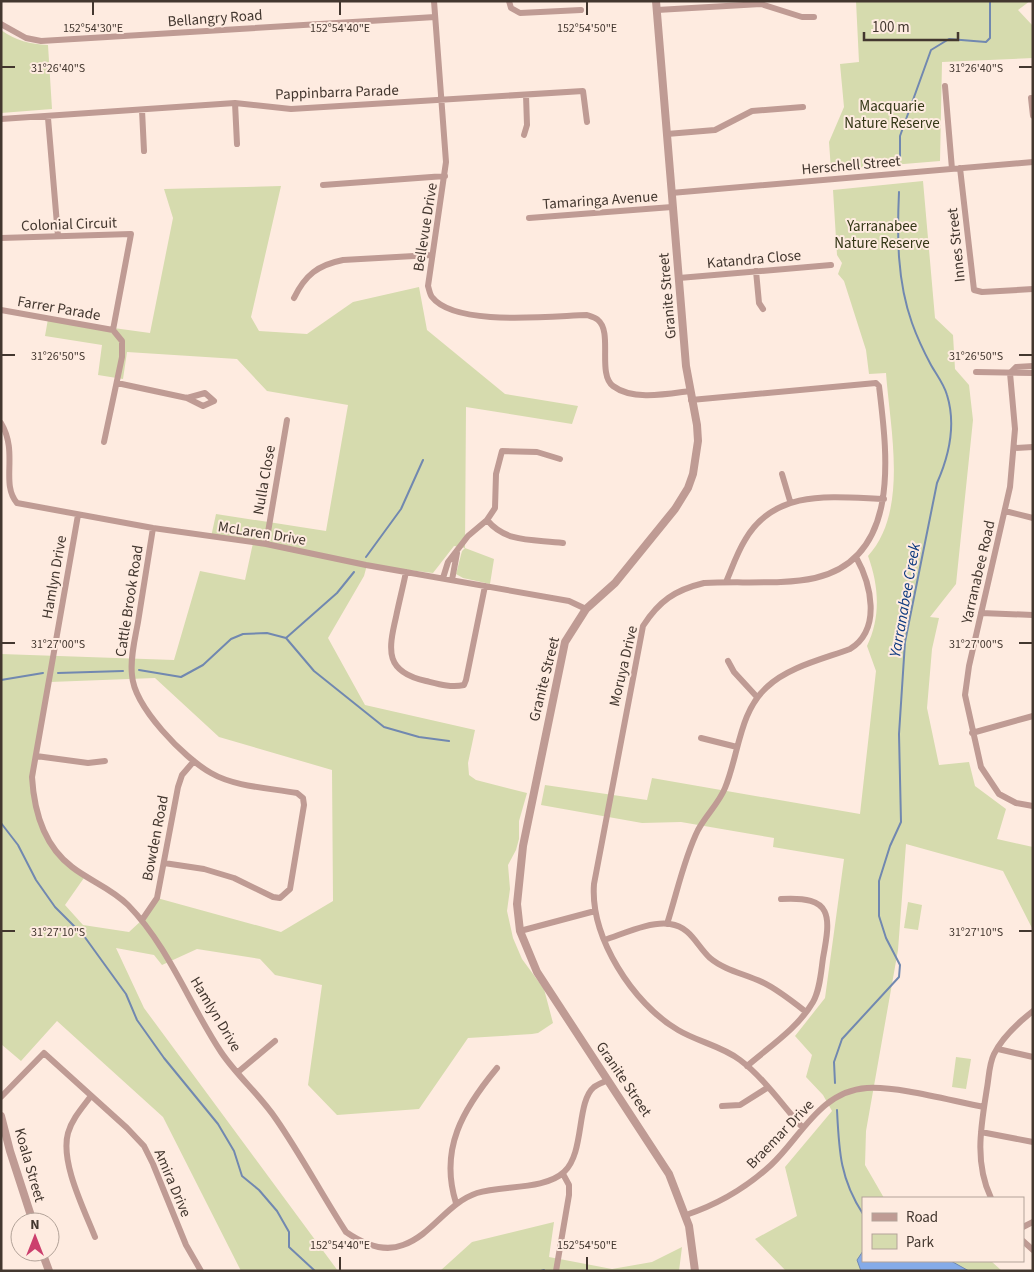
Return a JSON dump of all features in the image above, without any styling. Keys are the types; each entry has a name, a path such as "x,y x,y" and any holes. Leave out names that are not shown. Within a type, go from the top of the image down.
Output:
{"street":[{"name":"Bellevue Drive","path":"434,1 445,176 428,286 432,297 450,310 472,317 587,315 598,319 602,326 607,376 612,386 644,394 690,391"},
{"path":"509,1 511,8 520,13 582,10"},
{"path":"657,5 761,4 802,17 814,17"},
{"name":"Granite Street","path":"657,5 672,207 688,381 697,425 698,441 694,474 675,509 637,558 615,583 586,609 572,629 562,654 518,878 517,904 520,930 537,972 658,1155 678,1192 686,1215 694,1271"},
{"name":"Bellangry Road","path":"1,24 26,38 49,41 435,17"},
{"path":"945,86 952,169"},
{"name":"Pappinbarra Parade","path":"1,119 48,118 235,103 292,109 583,91 587,122"},
{"path":"524,135 527,125 526,95"},
{"path":"1031,98 1033,116"},
{"path":"235,103 237,144"},
{"path":"667,134 714,130 752,111 803,107"},
{"path":"142,110 144,151"},
{"path":"48,118 58,236"},
{"name":"Herschell Street","path":"671,193 1033,162"},
{"name":"Innes Street","path":"960,168 974,290 982,292 1033,289"},
{"path":"323,185 445,176"},
{"name":"Tamaringa Avenue","path":"529,218 672,207"},
{"name":"Colonial Circuit","path":"1,238 131,234 113,330"},
{"path":"294,298 308,275 330,262 432,255"},
{"name":"Katandra Close","path":"679,278 831,265"},
{"path":"756,271 759,303 763,309"},
{"name":"Farrer Parade","path":"1,310 113,330"},
{"path":"104,442 117,382 122,341 113,330"},
{"path":"1010,373 1016,367 1033,366"},
{"path":"976,372 997,370 1010,373 1033,373"},
{"name":"Yarranabee Road","path":"1010,373 1015,448 1005,511 966,688 972,733 981,768 993,787 1006,799 1033,806"},
{"path":"678,393 688,381"},
{"path":"117,382 187,398"},
{"name":"Moruya Drive","path":"691,400 876,383 879,386 885,436 884,499 880,518 874,532 856,557 844,566 814,578 704,583 672,594 652,611 643,626 593,895 595,911 604,940 634,988 656,1014 688,1036 731,1054 747,1066 803,1128"},
{"name":"Nulla Close","path":"266,544 287,420"},
{"name":"McLaren Drive","path":"1,423 8,440 4,487 8,496 17,503 153,528 266,544 406,572 569,601 586,609"},
{"path":"1015,448 1033,447"},
{"path":"443,578 448,562 458,552 468,536 487,520 496,501 496,474 502,451 536,452 560,460"},
{"path":"782,474 790,502"},
{"path":"726,582 746,538 753,529 765,517 790,502 822,497 884,499"},
{"path":"1005,511 1033,518"},
{"name":"Hamlyn Drive","path":"78,515 32,777 34,801 50,846 72,867 109,888 142,920 178,973 221,1052 276,1118 346,1232 361,1243 380,1247 402,1246 416,1238 456,1203 495,1188 542,1183 563,1174"},
{"path":"487,520 494,528 508,536 527,541 563,543"},
{"name":"Cattle Brook Road","path":"153,528 131,674 140,703 150,717 194,761 212,774 231,781 297,793 302,798 304,805 290,889 280,898 273,897 234,878 204,870 164,863"},
{"path":"452,580 458,552"},
{"path":"667,924 694,841 705,818 725,790 747,714 757,697 768,685 786,673 850,649 860,640 868,622 871,600 867,580 856,557"},
{"path":"406,572 390,642 391,658 395,665 409,677 450,686 464,684 466,680 485,586"},
{"path":"981,613 1033,615"},
{"path":"728,661 734,672 757,697"},
{"path":"972,733 1033,716"},
{"path":"701,738 738,747"},
{"path":"36,756 88,763 105,761"},
{"name":"Bowden Road","path":"142,920 157,898 178,787 182,775 194,761"},
{"path":"747,1066 798,1022 813,1002 817,989 828,920 826,913 816,903 800,898 781,899"},
{"path":"520,930 595,911"},
{"path":"604,940 667,924 686,930 716,962 770,986 806,1012"},
{"path":"991,1197 980,1162 981,1132 991,1065 998,1049 1033,1010"},
{"path":"238,1072 275,1041"},
{"path":"998,1049 1033,1057"},
{"name":"Amira Drive","path":"1,1097 44,1053 127,1128 144,1146 186,1245 200,1270"},
{"path":"456,1203 450,1185 449,1165 454,1137 471,1102 497,1068"},
{"path":"556,1271 569,1195 569,1185 563,1174 575,1153 588,1097 594,1087 608,1080"},
{"path":"722,1106 740,1105 767,1088"},
{"name":"Braemar Drive","path":"686,1215 710,1207 745,1186 773,1163 822,1107 847,1092 866,1088 894,1091 984,1107"},
{"path":"91,1096 72,1123 66,1147 68,1164 94,1237"},
{"name":"Koala Street","path":"1,1116 30,1212"},
{"path":"981,1132 1033,1142"}],"green space":[{"name":"Macquarie Nature Reserve","path":"856,1 1030,1 1018,10 1033,26 1033,58 942,62 940,161 831,170 829,142 844,107 840,64 859,62"},
{"path":"1,30 23,41 48,45 52,109 1,113"},
{"name":"Yarranabee Nature Reserve","path":"923,181 935,318 953,335 955,369 969,385 973,420 956,584 930,617 939,618 932,649 927,708 939,765 969,762 975,786 1006,809 997,839 1033,847 1033,930 1003,871 906,844 898,950 866,1131 865,1165 883,1197 862,1197 862,1262 992,1262 1002,1271 786,1271 755,1239 797,1216 785,1167 832,1111 823,1095 806,1077 812,1055 795,1036 825,998 844,859 773,847 774,838 681,822 642,823 541,805 545,785 647,800 652,778 860,814 876,671 867,646 875,624 877,601 872,567 868,556 881,538 889,516 893,493 893,444 886,373 869,374 866,350 844,281 838,274 842,263 837,255 833,190"},
{"path":"281,186 251,317 259,331 307,334 353,302 419,287 427,330 505,394 578,406 572,424 466,407 465,548 454,546 433,573 367,565 364,576 328,638 365,705 475,730 468,763 469,775 476,780 527,793 519,821 519,839 516,850 508,865 510,889 507,911 513,938 522,959 544,989 553,1023 538,1033 468,1038 419,1109 337,1115 308,1085 322,985 275,975 260,959 197,949 162,965 154,955 116,948 144,1008 338,1271 241,1271 163,1117 57,1021 21,1061 1,1044 1,654 174,660 200,571 245,580 253,543 211,537 216,514 326,531 348,405 267,391 237,359 127,352 123,379 98,375 102,345 45,336 48,319 150,333 173,218 164,189","holes":["155,678 219,737 332,770 333,901 281,932 157,898 142,920 129,932 83,925 65,905 86,875 50,846 34,801 36,756 50,682"]},
{"path":"465,548 494,559 490,584 463,578 456,574 462,551"},
{"path":"908,902 922,905 918,930 904,928"},
{"path":"956,1057 971,1059 966,1089 952,1087"},
{"path":"554,1222 549,1257 612,1269 652,1262 682,1247 679,1271 440,1271 472,1242"}],"water":[{"path":"862,1252 862,1262 953,1262 969,1271 861,1271 857,1260"}],"waterway":[{"path":"900,159 900,136 931,50 949,39 986,42 990,38 990,1"},
{"name":"Yarranabee Creek","path":"835,1083 834,1062 842,1039 899,977 900,965 886,938 879,916 879,881 890,846 901,822 899,734 905,642 937,483 948,451 951,428 950,406 946,391 918,339 903,291 898,242 899,192"},
{"path":"366,557 401,509 423,460"},
{"path":"139,670 181,677 203,665 231,639 243,634 267,633 286,638 337,593 354,572"},
{"path":"286,638 314,671 384,727 419,737 449,741"},
{"path":"58,673 123,671"},
{"path":"1,680 43,673"},
{"path":"1,823 18,845 36,880 55,907 84,936 126,994 137,1020 164,1058 218,1124 234,1151 242,1176 259,1190 277,1211 289,1232 289,1247 315,1271"},
{"name":"Yarranabee Creek","path":"837,1110 840,1152 845,1177 862,1212"}]}
